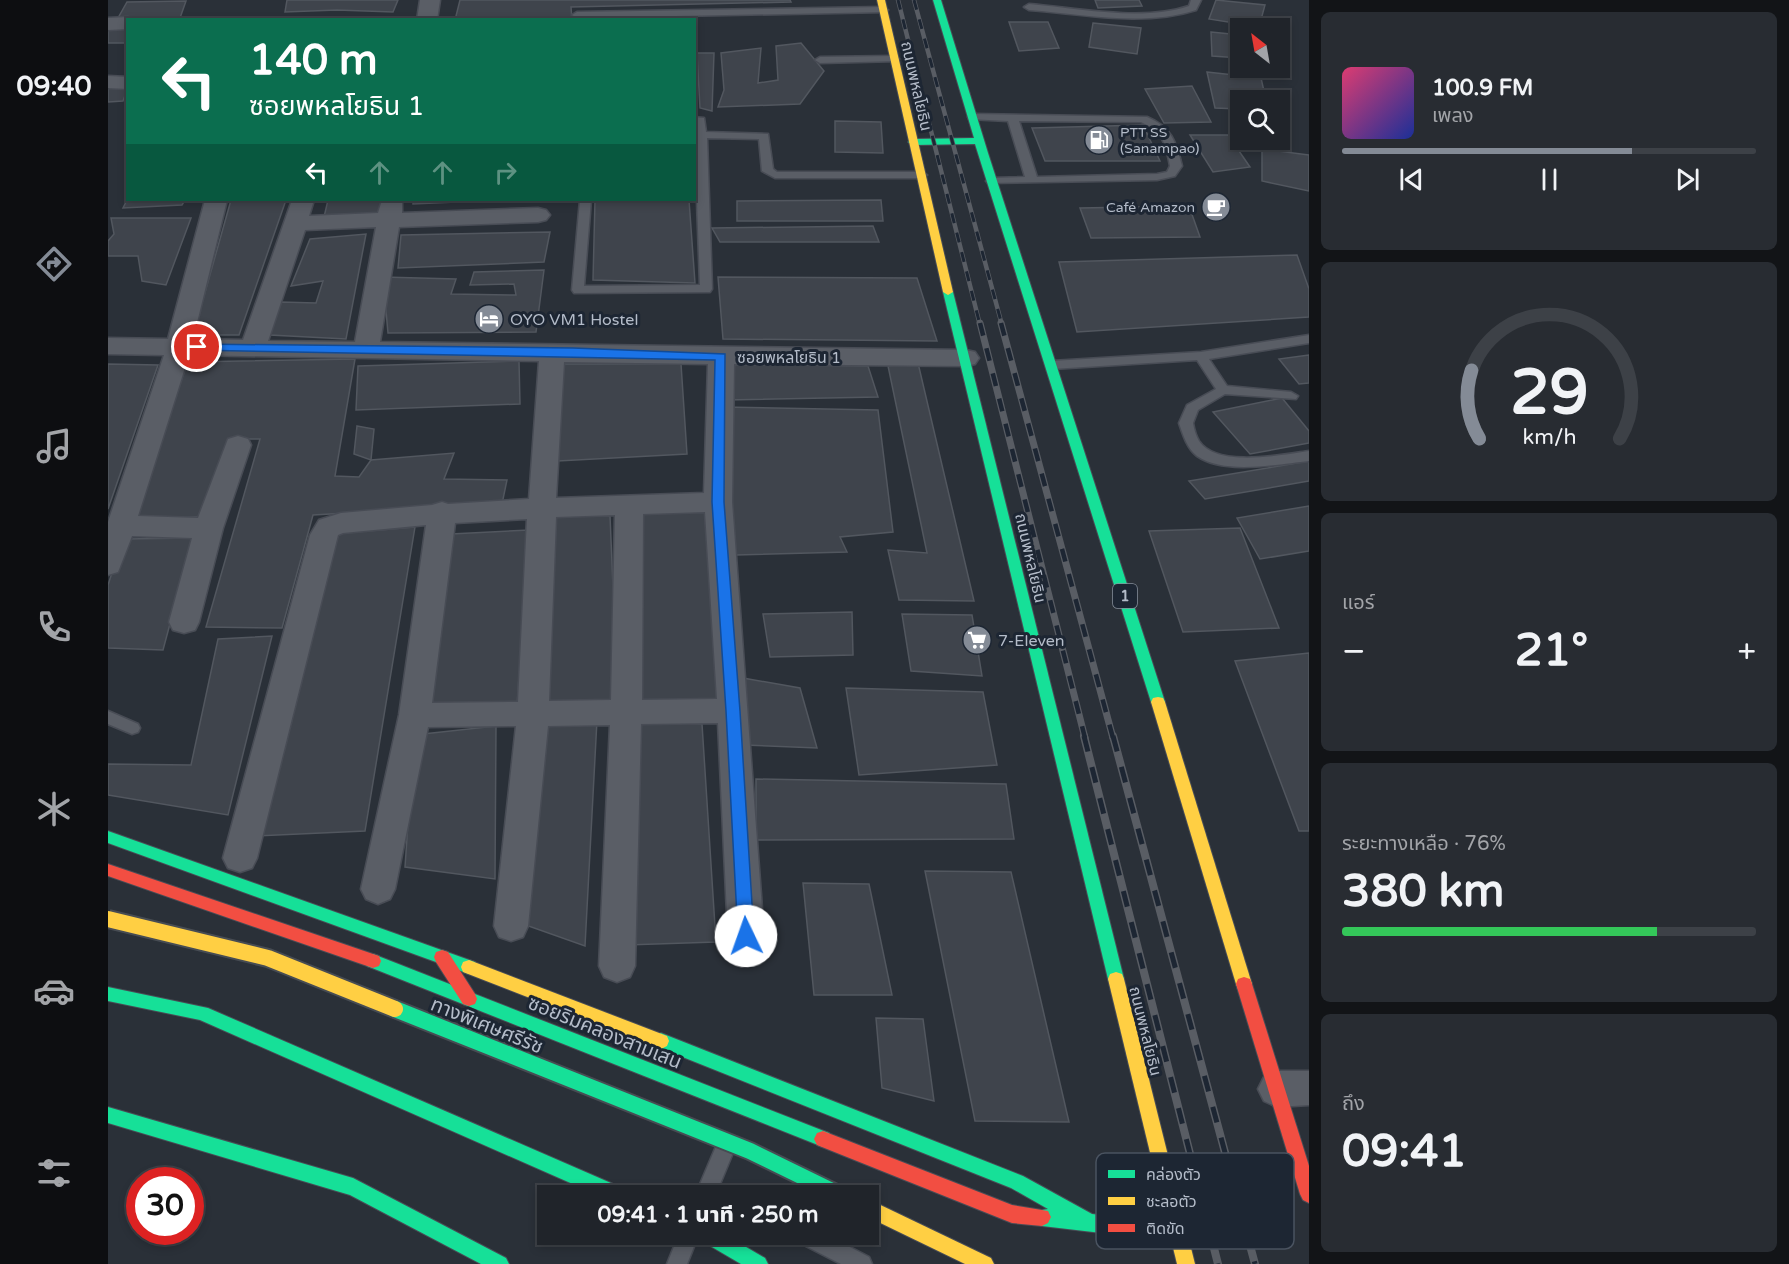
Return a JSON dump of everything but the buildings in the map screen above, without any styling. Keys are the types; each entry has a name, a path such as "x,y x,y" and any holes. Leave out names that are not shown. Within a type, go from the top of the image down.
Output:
{"main road":[{"name":"1","path":"937,0 992,181 1052,365 1293,1089 1309,1194"},
{"name":"ถนนพหลโยธิน","path":"882,5 921,175 1159,1153"},
{"path":"913,141 980,141"},
{"path":"108,837 562,1001 1017,1182 1089,1222"},
{"name":"ซอยริมคลองสามเสน","path":"108,870 364,957 1012,1214 1096,1223"},
{"name":"ทางพิเศษศรีรัช","path":"108,919 268,958 750,1151 820,1185"},
{"path":"442,957 469,999"},
{"path":"108,994 202,1013 596,1185"},
{"path":"108,1115 353,1187 500,1264"},
{"path":"879,1213 985,1264"},
{"path":"725,1245 759,1264"},
{"name":"ถนนพหลโยธิน","path":"1182,1249 1186,1264"}],"street":[{"path":"427,18 430,0"},
{"path":"108,24 126,23"},
{"path":"108,82 126,83"},
{"path":"108,565 179,347 216,201"},
{"path":"253,348 303,201"},
{"path":"297,223 390,210 538,215"},
{"path":"366,349 390,210"},
{"name":"ซอยพหลโยธิน 1","path":"108,346 552,352 721,357 966,358"},
{"path":"511,926 533,714 542,507 552,352"},
{"path":"721,357 718,502 746,936"},
{"path":"184,622 209,528 238,444"},
{"path":"240,858 324,535 329,527 341,523 442,512 718,502"},
{"path":"617,966 626,711 628,504"},
{"path":"378,889 415,715 442,512"},
{"path":"122,526 209,528"},
{"path":"415,715 733,711"}],"lane":[{"path":"1029,7 1156,16 1183,14 1193,8 1196,0"},
{"path":"577,15 882,5"},
{"path":"820,60 894,59"},
{"path":"973,117 1143,119 1159,125 1170,136 1176,166 1171,174 1157,177 992,181"},
{"path":"1012,118 1032,180"},
{"path":"585,201 578,290 706,289 701,135 700,120 696,120"},
{"path":"701,135 764,136 768,171 775,175 921,175"},
{"path":"1052,365 1201,356 1309,339"},
{"path":"1201,356 1224,390"},
{"path":"1291,396 1256,391 1224,390 1192,408 1186,423 1194,446 1209,458 1249,462 1309,456"},
{"path":"108,717 132,728"},
{"path":"715,1185 742,1107"},
{"path":"677,1264 685,1245"},
{"path":"825,1245 862,1264"}],"railway":[{"path":"898,0 980,325"},
{"path":"914,0 1002,325"},
{"path":"980,323 1085,738"},
{"path":"1001,323 1113,738"},
{"path":"1084,736 1190,1153"},
{"path":"1113,736 1225,1153"},
{"path":"1214,1249 1218,1264"},
{"path":"1251,1249 1255,1264"}],"traffic: fast":[{"path":"937,0 983,153 1158,702"},
{"path":"913,142 980,141"},
{"path":"948,292 1116,979"},
{"path":"108,837 469,967"},
{"path":"373,961 823,1139"},
{"path":"108,994 202,1013 596,1185"},
{"path":"395,1009 750,1151 820,1185"},
{"path":"661,1041 1017,1182 1089,1222"},
{"path":"108,1115 353,1187 500,1264"},
{"path":"1042,1217 1096,1223"},
{"path":"725,1245 759,1264"}],"traffic: slow":[{"path":"881,0 948,292"},
{"path":"1158,702 1244,984"},
{"path":"108,919 268,958 395,1009"},
{"path":"469,967 661,1041"},
{"path":"1116,979 1159,1153"},
{"path":"879,1213 985,1264"},
{"path":"1182,1249 1186,1264"}],"traffic: jam":[{"path":"108,870 373,961"},
{"path":"442,957 469,999"},
{"path":"1244,984 1309,1194"},
{"path":"823,1139 1012,1214 1042,1217"}],"place":[{"name":"PTT SS (Sanampao)","path":"1099,140"},
{"name":"Café Amazon","path":"1216,207"},
{"name":"OYO VM1 Hostel","path":"489,319"},
{"name":"7-Eleven","path":"977,640"}],"route":[{"path":"197,347 573,352 721,357 718,502 746,936"}]}
